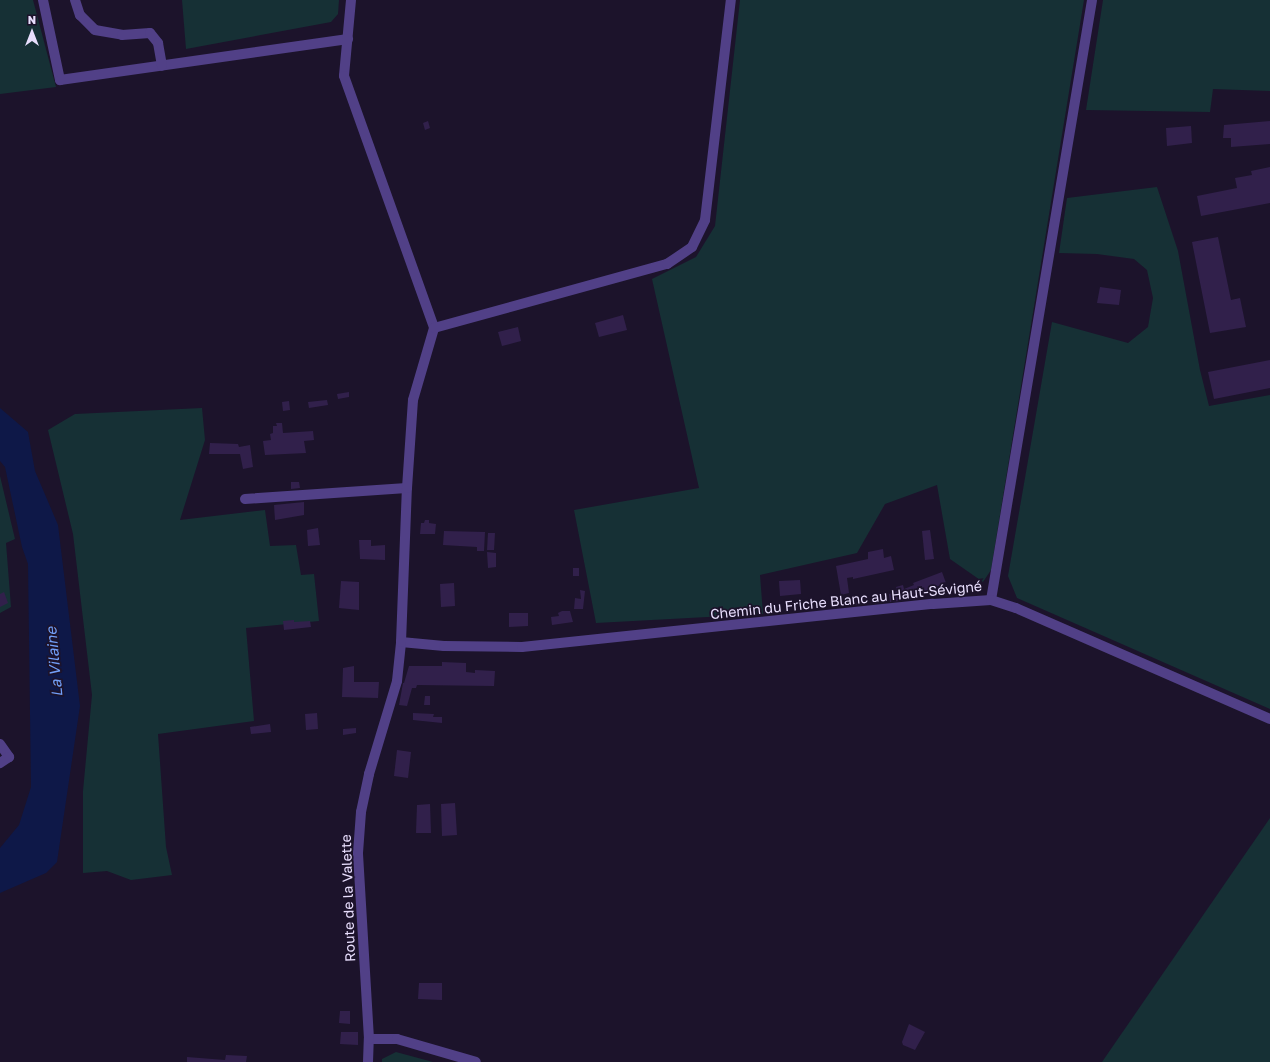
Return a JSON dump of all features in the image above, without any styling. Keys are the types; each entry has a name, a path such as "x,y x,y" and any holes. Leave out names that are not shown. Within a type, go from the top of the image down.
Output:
{"street":[{"path":"43,0 60,80 348,40"},
{"path":"75,0 80,15 95,30 122,34 150,33 158,43 162,66"},
{"path":"351,0 344,76 434,328 667,264 692,247 706,220 731,0"},
{"path":"991,600 1092,0"},
{"name":"Route de la Valette","path":"368,1062 369,1039 358,853 361,812 369,774 397,681 401,642 406,488 413,400 434,328"},
{"path":"245,499 406,488"},
{"name":"Chemin du Friche Blanc au Haut-Sévigné","path":"401,642 444,646 522,647 933,604 991,600 1016,608 1270,719"},
{"path":"0,744 9,757 0,763"},
{"path":"369,1039 397,1039 476,1062"}],"green space":[{"path":"0,0 33,0 56,87 0,94"},
{"path":"182,0 339,0 338,14 331,22 186,49"},
{"path":"740,0 1084,0 991,570 983,582 950,559 937,485 885,504 857,553 760,575 763,614 596,623 574,510 699,488 652,279 696,257 715,226"},
{"path":"1103,0 1270,0 1270,91 1213,89 1210,112 1086,110"},
{"path":"1157,187 1178,251 1200,370 1209,406 1270,395 1270,709 1017,598 1008,576 1052,322 1128,343 1148,327 1153,298 1147,270 1134,259 1097,254 1059,253 1067,198"},
{"path":"202,408 205,440 180,520 265,510 270,546 296,545 301,575 314,574 319,621 246,628 254,721 158,734 166,847 172,875 131,880 107,871 83,873 83,791 92,695 73,534 48,430 75,414"},
{"path":"0,476 15,539 6,543 11,607 0,613"},
{"path":"1270,818 1270,1062 1102,1062"},
{"path":"396,1052 433,1062 382,1062 382,1059"}],"water":[{"name":"La Vilaine","path":"0,408 28,432 35,471 58,525 80,706 57,862 46,873 0,893 0,848 19,825 31,787 28,564 22,547 5,467 0,461"}],"building":[{"path":"428,121 430,128 425,130 423,123"},
{"path":"1270,121 1270,144 1231,147 1231,138 1223,138 1224,125"},
{"path":"1191,126 1192,143 1167,146 1166,128"},
{"path":"1270,167 1270,203 1201,216 1197,196 1237,188 1235,178 1252,175 1251,171"},
{"path":"1218,237 1231,300 1240,298 1246,327 1210,333 1192,242"},
{"path":"1100,287 1121,290 1119,305 1097,303"},
{"path":"623,315 627,330 599,337 595,323"},
{"path":"518,327 521,341 502,346 498,332"},
{"path":"1270,360 1270,388 1214,399 1208,372"},
{"path":"349,392 349,397 338,399 337,394"},
{"path":"327,400 328,405 309,408 308,402"},
{"path":"289,401 290,410 283,411 282,402"},
{"path":"276,423 282,423 283,433 313,431 314,440 304,441 306,453 265,455 263,441 271,440 270,434 273,433 273,426 277,426"},
{"path":"210,443 238,444 239,447 250,445 253,467 243,469 240,454 209,454"},
{"path":"291,482 299,482 300,488 291,489"},
{"path":"304,502 304,515 275,520 274,505"},
{"path":"425,520 429,520 429,523 436,524 435,534 420,534 421,523 424,523"},
{"path":"318,528 320,545 308,546 307,530"},
{"path":"930,530 934,559 925,560 922,531"},
{"path":"444,531 485,532 484,551 477,551 477,547 443,545"},
{"path":"488,533 495,533 494,550 487,550"},
{"path":"359,540 371,540 371,546 385,545 385,560 360,559"},
{"path":"883,549 884,558 891,556 894,570 853,579 853,577 847,578 849,593 841,595 836,566 868,559 868,552"},
{"path":"487,552 496,553 496,567 488,568"},
{"path":"573,568 579,568 579,576 573,576"},
{"path":"942,572 946,583 901,601 890,602 889,594 897,591 896,587 903,585 904,589 914,585 913,583"},
{"path":"800,580 801,594 780,596 779,581"},
{"path":"341,581 359,582 359,610 339,608"},
{"path":"454,583 455,606 441,607 440,584"},
{"path":"580,590 585,591 583,609 574,609 575,598 581,599"},
{"path":"4,592 8,603 0,607 0,594"},
{"path":"856,599 857,605 849,606 849,600"},
{"path":"562,611 570,611 573,622 552,625 551,617 559,616 558,613"},
{"path":"509,613 528,613 528,626 509,627"},
{"path":"294,620 294,622 310,621 311,627 284,630 283,621"},
{"path":"442,662 466,663 466,672 475,673 475,670 495,671 494,686 417,685 416,688 412,688 407,706 399,705 403,683 409,666 442,666"},
{"path":"354,666 354,682 379,682 378,698 342,697 343,668"},
{"path":"425,696 430,696 430,705 424,705"},
{"path":"317,713 318,729 306,730 305,714"},
{"path":"413,713 434,714 433,717 442,717 442,723 413,720"},
{"path":"270,724 271,732 251,734 250,727"},
{"path":"356,728 356,733 343,735 343,729"},
{"path":"397,750 411,752 408,778 394,776"},
{"path":"455,803 457,835 442,836 441,804"},
{"path":"430,804 431,833 416,833 417,805"},
{"path":"419,983 442,983 442,1000 418,999"},
{"path":"340,1011 350,1011 350,1024 339,1023"},
{"path":"909,1024 925,1032 915,1050 903,1045 902,1042"},
{"path":"341,1032 358,1032 358,1045 340,1044"},
{"path":"226,1055 247,1056 246,1062 187,1062 187,1057 225,1060"}]}
